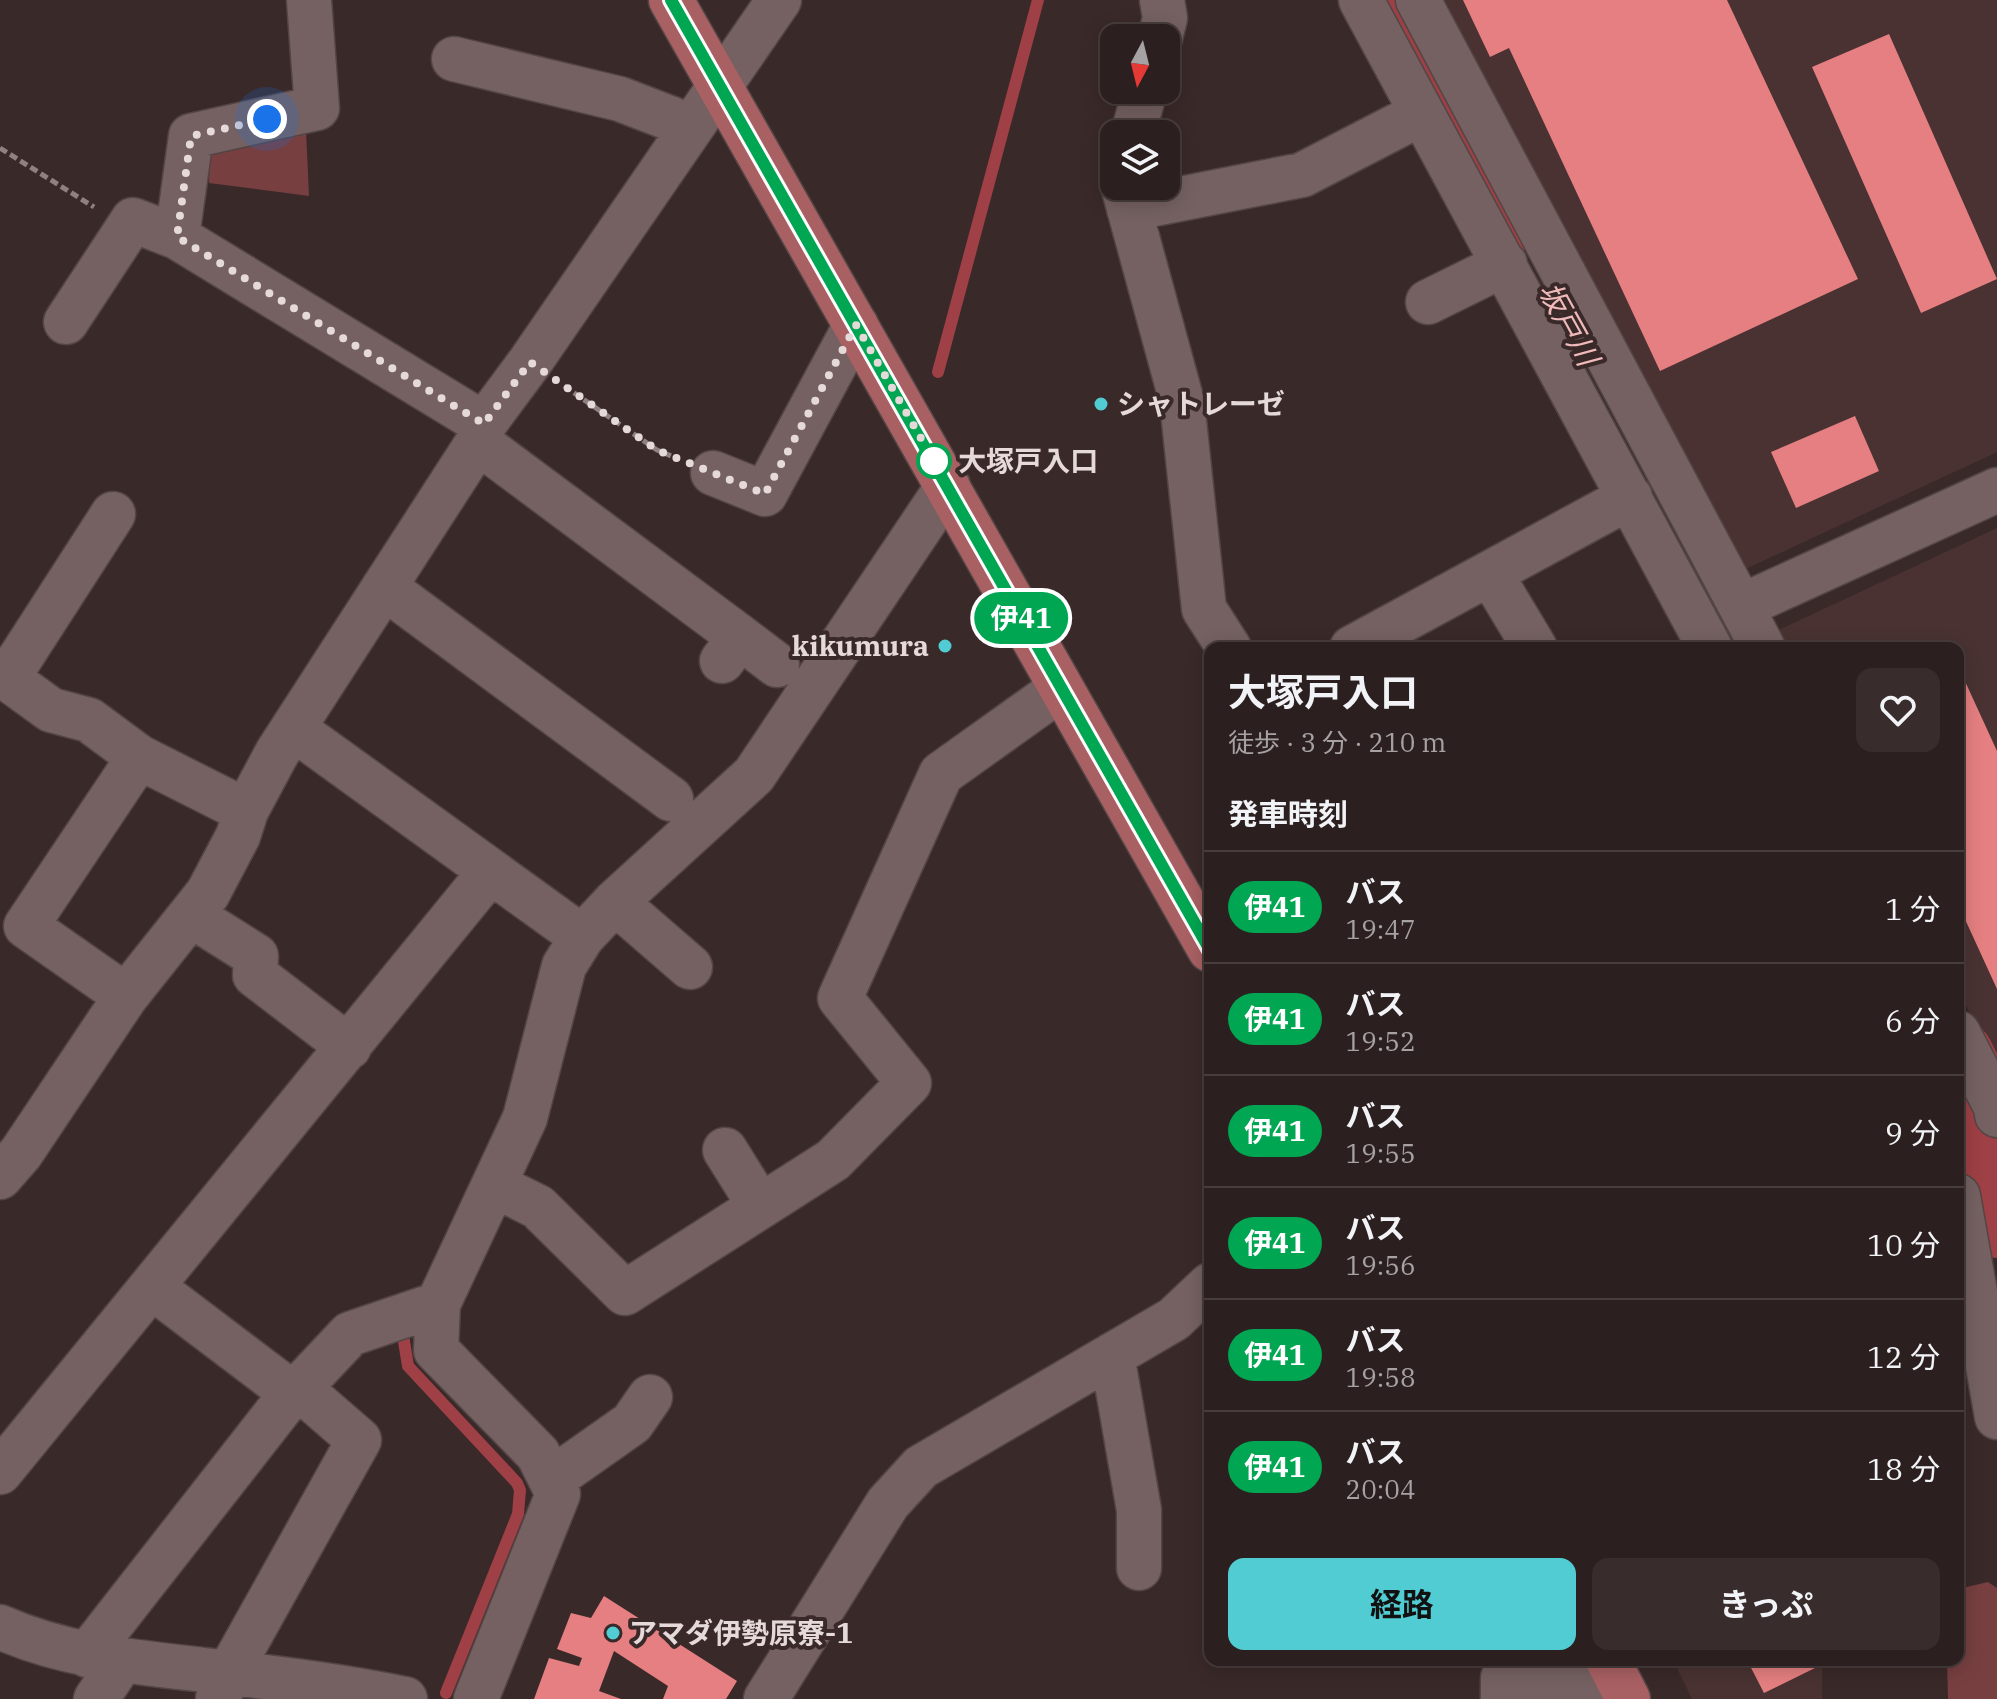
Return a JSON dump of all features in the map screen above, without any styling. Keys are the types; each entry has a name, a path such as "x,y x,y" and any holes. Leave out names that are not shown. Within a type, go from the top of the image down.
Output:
{"main road":[{"path":"671,0 1204,940"}],"street":[{"path":"177,237 191,136 321,120 309,0"},
{"path":"0,1177 28,1122 208,893 277,753 481,433 779,0"},
{"path":"1162,0 1164,24"},
{"path":"1361,0 1707,642"},
{"path":"1418,0 1760,642"},
{"path":"454,59 620,99 690,126"},
{"path":"1180,190 1302,175 1422,113"},
{"path":"1127,200 1182,402 1204,609 1225,642"},
{"path":"66,322 133,220 177,237 481,433 582,538 731,649 777,665"},
{"path":"1428,302 1505,264"},
{"path":"713,473 777,504 856,325"},
{"path":"476,1699 558,1494 538,1454 436,1350 438,1304 525,1118 564,966 582,937 615,902 754,775 948,486"},
{"path":"1742,606 1997,490"},
{"path":"1363,642 1630,497"},
{"path":"108,536 17,663 0,673 51,710 89,720 139,757 246,811"},
{"path":"1490,573 1531,642"},
{"path":"384,587 517,665 641,753 671,799"},
{"path":"494,1185 538,1207 625,1293 833,1160 922,1094 840,998 941,774 1060,689"},
{"path":"294,729 582,937"},
{"path":"126,996 26,926 139,757"},
{"path":"0,1472 490,872"},
{"path":"615,902 690,967"},
{"path":"191,915 256,956 255,975 349,1047"},
{"path":"1964,1045 1996,1107 1997,1115"},
{"path":"725,1150 760,1206"},
{"path":"1964,1243 1997,1417"},
{"path":"152,1287 359,1440 224,1686"},
{"path":"766,1699 888,1503 921,1467 1174,1319 1204,1291"},
{"path":"96,1699 104,1658 296,1391 350,1334 438,1304"},
{"path":"1112,1355 1139,1510 1139,1568"},
{"path":"551,1480 632,1423 650,1397"},
{"path":"0,1627 24,1637 224,1686 340,1686 405,1699"},
{"path":"1503,1699 1503,1678 1590,1682 1615,1674"}],"path":[{"path":"0,148 111,217 133,220"},
{"path":"530,362 657,450 713,473"}],"shaded area":[{"path":"1425,0 1997,0 1997,452 1735,574"},
{"path":"306,130 309,196 209,183 210,145"},
{"path":"1997,528 1997,1065 1964,1002 1964,642 1777,642 1772,633"},
{"path":"1988,1582 1997,1588 1997,1699 1948,1699 1947,1666 1964,1666 1964,1588"},
{"path":"1676,1666 1822,1666 1822,1699 1692,1699"}],"building":[{"path":"1463,0 1727,0 1858,279 1660,371 1509,48 1490,57"},
{"path":"1889,34 1997,279 1921,313 1812,67"},
{"path":"1855,416 1879,471 1796,508 1771,452"},
{"path":"1964,679 1997,751 1997,989 1964,917"},
{"name":"アマダ伊勢原寮-1","path":"604,1596 737,1681 726,1699 663,1699 668,1686 614,1651 599,1691 621,1699 534,1699 549,1658 579,1666 582,1658 557,1649 571,1613 591,1618"},
{"path":"1750,1666 1815,1666 1815,1668 1764,1693"}],"waterway":[{"path":"938,372 1038,0"},
{"name":"坂戸川","path":"1391,0 1510,217"},
{"name":"坂戸川","path":"1964,1068 1977,1094 1997,1222"},
{"path":"402,1329 408,1366 517,1483 520,1490 518,1514 446,1693"}],"bus line":[{"name":"伊41","path":"671,0 1204,940"}],"place":[{"name":"シャトレーゼ","path":"1101,404"},
{"name":"大塚戸入口","path":"934,461"},
{"name":"kikumura","path":"945,646"},
{"name":"アマダ伊勢原寮-1","path":"613,1633"}],"route":[{"path":"267,119 191,136 177,237 484,424 530,362 657,450 765,494 856,325 934,461"}]}
